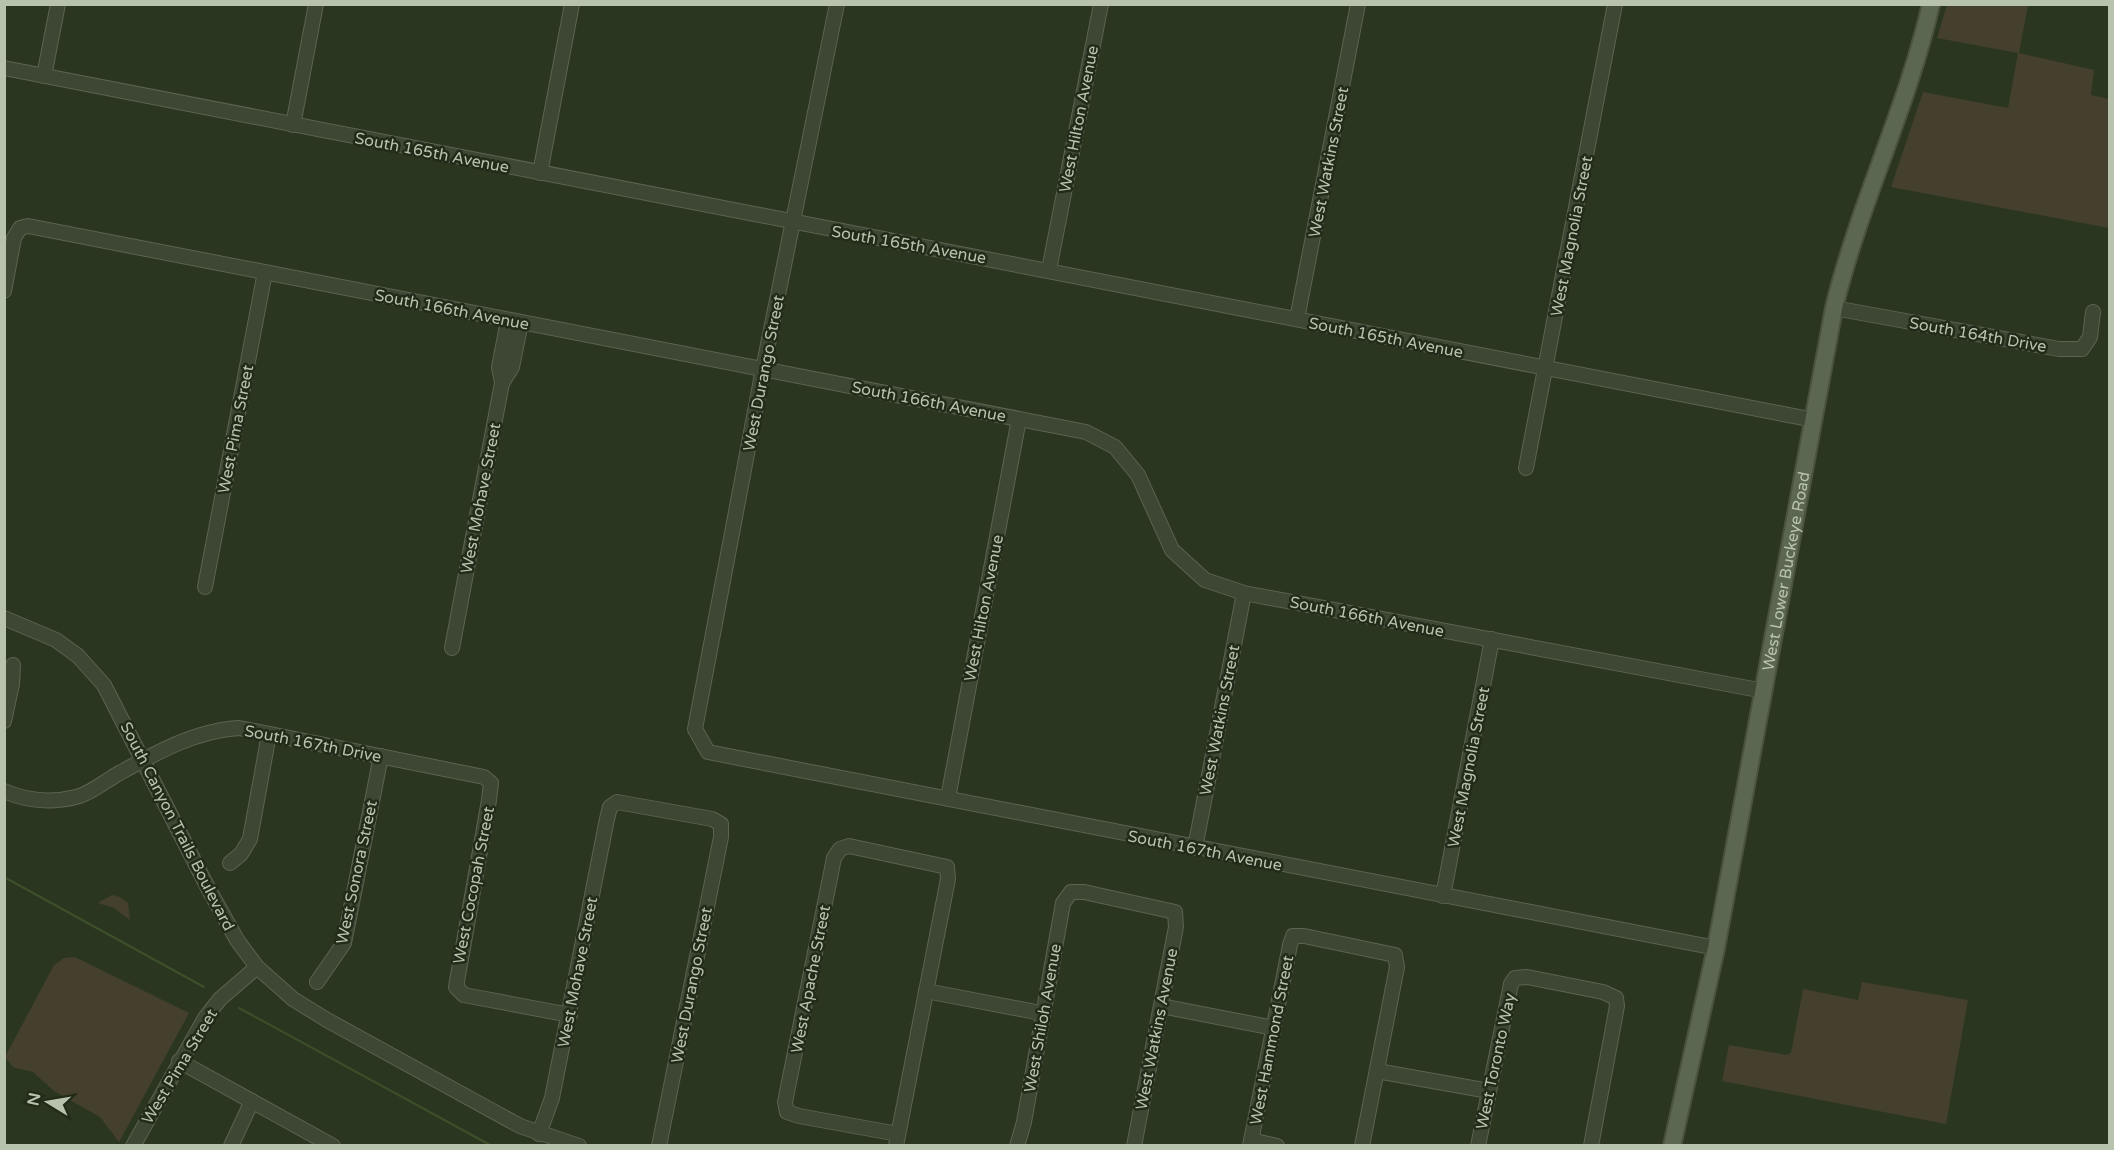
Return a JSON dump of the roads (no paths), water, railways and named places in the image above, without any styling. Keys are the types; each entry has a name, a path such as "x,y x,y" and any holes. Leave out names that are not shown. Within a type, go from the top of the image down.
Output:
{"main road":[{"name":"West Lower Buckeye Road","path":"1672,1146 1716,948 1834,308 1848,250 1903,104 1931,4"}],"street":[{"path":"44,76 58,4"},
{"path":"293,125 316,4"},
{"path":"540,173 572,4"},
{"name":"West Durango Street","path":"700,741 695,729 763,369 837,4"},
{"name":"West Hilton Avenue","path":"1049,270 1101,4"},
{"name":"West Watkins Street","path":"1297,320 1358,4"},
{"name":"West Magnolia Street","path":"1526,468 1616,4"},
{"name":"South 165th Avenue","path":"4,68 1814,420"},
{"name":"South 166th Avenue","path":"4,291 14,238 20,228 28,226 1086,432 1115,447 1138,475 1172,550 1205,580 1244,593 1764,691"},
{"name":"West Pima Street","path":"205,586 266,272"},
{"name":"South 164th Drive","path":"1834,308 2082,350 2090,337 2093,312"},
{"name":"West Mohave Street","path":"452,648 502,383 512,367 508,352 515,322"},
{"name":"West Hilton Avenue","path":"948,798 1019,418"},
{"name":"West Watkins Street","path":"1195,848 1244,593"},
{"name":"South Canyon Trails Boulevard","path":"4,618 56,640 92,670 125,722 208,888 237,940 257,967 292,999 539,1134 579,1146"},
{"name":"West Magnolia Street","path":"1443,896 1492,639"},
{"path":"4,721 12,684 13,665"},
{"name":"South 167th Drive","path":"4,791 17,796 46,801 79,797 143,760 214,729 239,728 484,777 491,783"},
{"path":"230,863 241,854 249,839 269,734"},
{"name":"South 167th Avenue","path":"700,741 708,752 1716,948"},
{"name":"West Sonora Street","path":"317,982 332,964 344,944 381,756"},
{"name":"West Cocopah Street","path":"491,783 456,987 464,995 570,1015"},
{"name":"West Mohave Street","path":"539,1134 552,1098 610,807 617,802 712,819 720,824"},
{"name":"West Durango Street","path":"659,1146 721,837 720,824"},
{"name":"West Apache Street","path":"897,1140 787,1112 786,1102 834,858 840,849 849,846 947,867 948,879 927,991"},
{"name":"West Shiloh Avenue","path":"1017,1146 1024,1122 1041,1013 1064,903 1071,892 1084,892 1175,912"},
{"name":"West Watkins Avenue","path":"1134,1146 1176,927 1175,912"},
{"name":"West Hammond Street","path":"1251,1143 1293,936 1315,938 1395,955 1397,966 1377,1071"},
{"name":"West Pima Street","path":"133,1146 179,1061 214,1006 257,967"},
{"name":"West Toronto Way","path":"1478,1146 1511,984 1515,978 1527,977 1603,993 1616,998 1617,1006 1591,1146"},
{"path":"897,1140 927,991 1041,1013"},
{"path":"1161,1006 1274,1028"},
{"path":"179,1061 333,1146"},
{"path":"1362,1146 1377,1071 1489,1091"},
{"path":"231,1146 252,1101"},
{"path":"1251,1143 1277,1146"}],"waterway":[{"path":"4,877 204,987"},
{"path":"239,1008 492,1146"}]}
